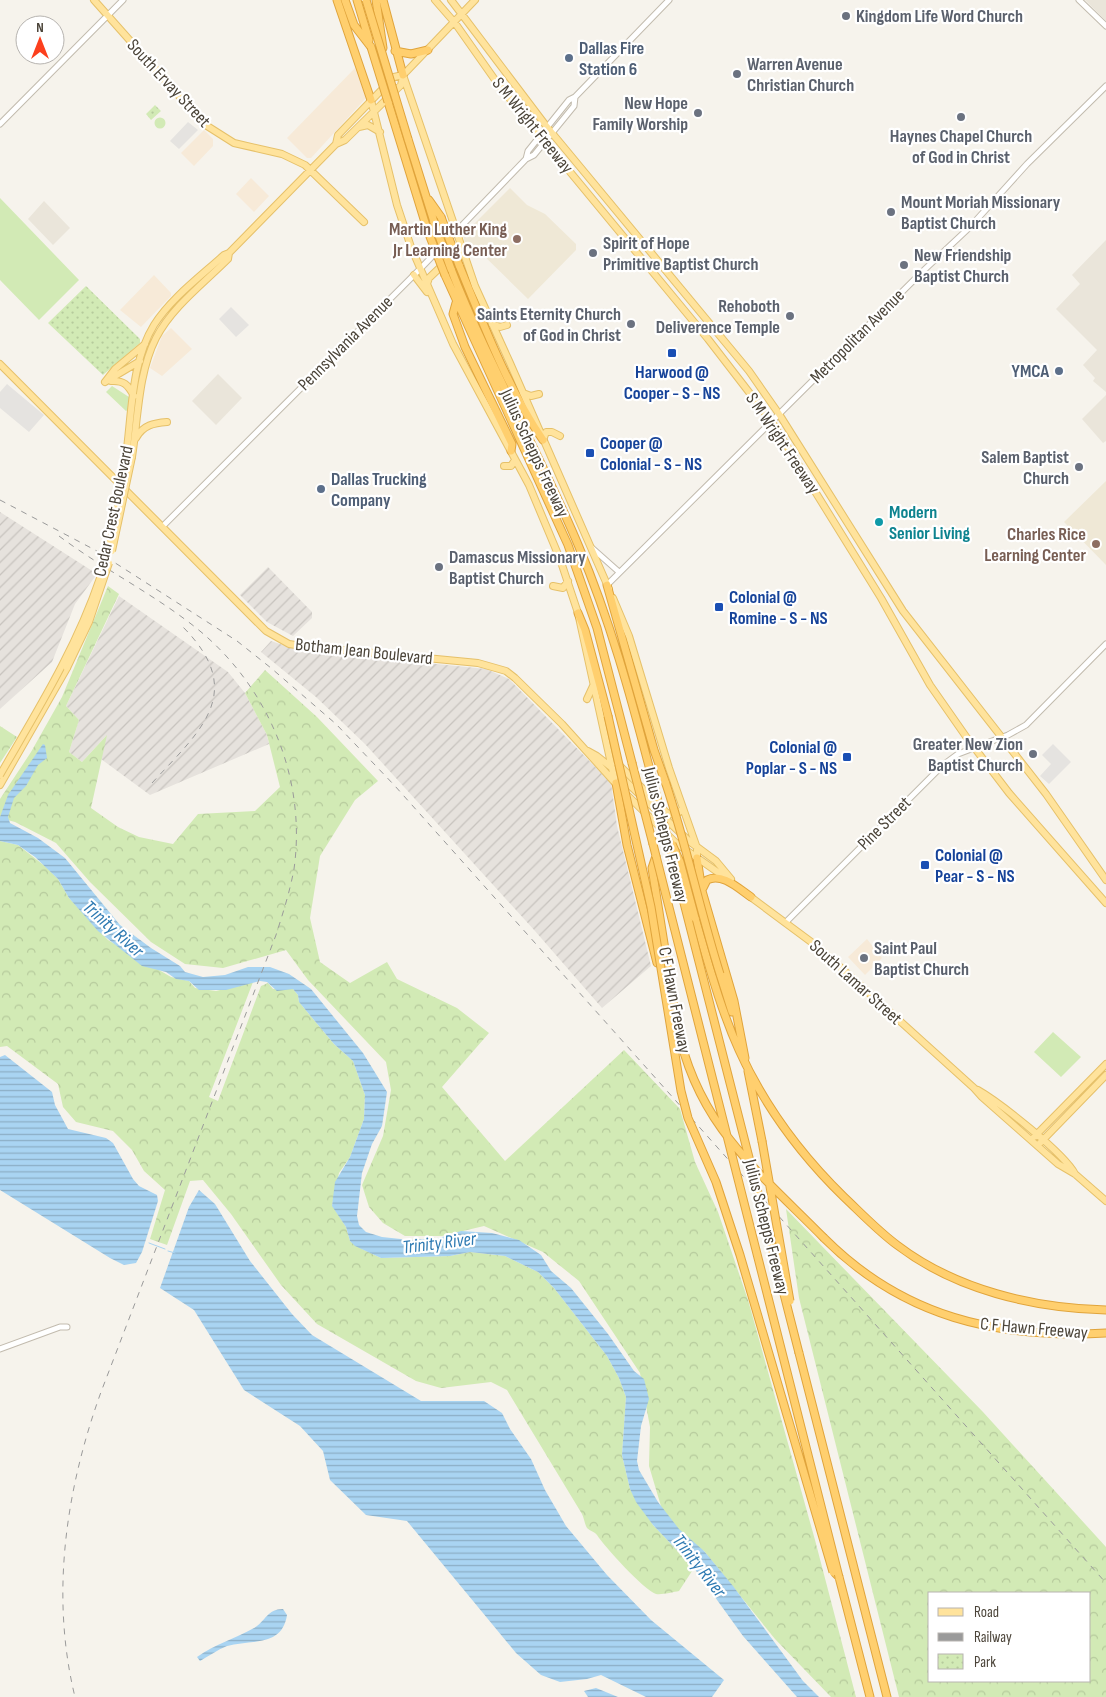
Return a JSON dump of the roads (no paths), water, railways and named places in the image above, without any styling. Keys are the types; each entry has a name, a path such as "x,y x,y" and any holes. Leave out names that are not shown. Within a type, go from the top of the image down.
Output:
{"highway":[{"path":"336,0 371,100"},
{"path":"345,0 354,25 371,47"},
{"name":"Julius Schepps Freeway","path":"357,0 427,228 444,275 545,491 568,545 597,628 870,1697"},
{"name":"Julius Schepps Freeway","path":"366,0 425,194 451,269 471,316 562,507 587,567 618,657 651,774 887,1697"},
{"path":"376,0 384,61"},
{"path":"383,0 395,51 403,75"},
{"path":"395,51 411,54 428,50"},
{"path":"425,194 440,216 497,352 530,421 543,440"},
{"path":"456,303 453,314 459,332 512,444 511,451"},
{"path":"607,585 654,750 682,830 705,929 745,1053"},
{"path":"578,613 585,630 608,716 647,888 681,1090 688,1118 724,1204 833,1572 839,1578"},
{"path":"616,783 632,864 666,994"},
{"name":"C F Hawn Freeway","path":"664,825 680,862 695,918 736,1044 785,1129 820,1173 880,1232 910,1254 956,1279 998,1294 1064,1306 1106,1310"},
{"name":"C F Hawn Freeway","path":"656,856 652,868 681,1044 702,1099 718,1127 735,1147 843,1257 872,1279 904,1298 947,1316 990,1327 1047,1333 1106,1333"},
{"path":"697,858 702,891 726,972 745,1053 799,1353"},
{"path":"702,891 707,880 717,878 726,880 751,897"}],"main road":[{"name":"South Ervay Street","path":"94,0 171,89 215,132 234,143 290,157 310,169 364,222"},
{"name":"S M Wright Freeway","path":"435,0 455,23 500,87 708,339 772,422 880,598 930,685 1009,793 1106,903"},
{"name":"S M Wright Freeway","path":"451,0 547,127 716,330 779,414 890,594 1046,794 1106,880"},
{"path":"105,382 123,362 145,344 154,324 163,313 224,255 228,254 336,144 345,140 401,85 403,75 455,23 475,0"},
{"path":"336,144 338,135 394,76 403,75"},
{"name":"Julius Schepps Freeway","path":"403,75 474,286 592,548 629,636 647,701 693,834 697,848 697,858"},
{"name":"Julius Schepps Freeway","path":"371,100 396,205 420,269 466,370 529,485 568,581 578,613 616,783"},
{"path":"359,127 368,125 380,132"},
{"name":"Cedar Crest Boulevard","path":"0,775 56,678 84,621 110,543 129,456 134,443 149,357 164,324 228,259 228,254"},
{"path":"427,284 429,278 448,258 457,256 466,260"},
{"path":"414,274 434,302"},
{"path":"492,324 500,327 507,325"},
{"name":"Cedar Crest Boulevard","path":"0,785 63,674 89,622 115,540 129,456 134,396 145,344"},
{"path":"105,382 149,357"},
{"path":"123,362 140,361"},
{"path":"140,361 145,372"},
{"name":"Botham Jean Boulevard","path":"0,364 63,424 266,631 277,638 302,646 478,662 506,671 586,750 616,783"},
{"path":"105,382 122,382 130,387 134,396"},
{"path":"523,393 531,396 539,394"},
{"path":"134,443 144,428 154,423 167,422"},
{"path":"543,440 546,432 552,432 560,436"},
{"path":"504,466 512,466 515,460"},
{"path":"553,586 563,588 568,581"},
{"name":"South Lamar Street","path":"586,750 597,756 612,769 689,842 722,868 733,882"},
{"path":"610,758 636,780 667,813 675,815 683,809"},
{"name":"South Lamar Street","path":"616,783 676,843 733,882 786,922 974,1088 1000,1105 1067,1171 1075,1174 1106,1201"},
{"path":"676,843 689,842 693,834"},
{"path":"1034,1138 1106,1064"},
{"path":"1040,1143 1106,1075"},
{"path":"1078,1092 1084,1098"}],"street":[{"path":"0,124 123,0"},
{"name":"Pennsylvania Avenue","path":"526,159 528,151 569,100 575,97 670,0"},
{"path":"1079,0 1106,26"},
{"name":"Metropolitan Avenue","path":"607,585 923,270 970,227 1026,164 1106,86"},
{"name":"Pennsylvania Avenue","path":"162,526 457,232 526,159 534,155 574,106 575,97"},
{"path":"592,548 619,572"},
{"name":"Pine Street","path":"786,922 943,765 958,754 1026,725 1106,644"},
{"path":"0,1350 60,1327 67,1327"}],"water":[{"name":"Trinity River","path":"43,744 45,745 47,758 38,765 26,786 14,798 8,817 10,823 38,838 65,858 120,925 180,966 185,972 203,977 225,975 248,967 270,967 289,974 311,989 363,1053 387,1092 382,1126 372,1144 362,1173 357,1216 359,1225 366,1232 382,1237 410,1240 439,1238 461,1231 492,1233 519,1240 541,1255 551,1271 571,1288 608,1334 634,1371 644,1379 649,1399 641,1426 637,1461 639,1470 658,1502 679,1529 704,1551 733,1586 803,1681 819,1697 797,1697 743,1636 694,1568 653,1525 636,1502 630,1489 622,1455 626,1397 619,1378 607,1356 554,1288 538,1272 505,1256 470,1252 450,1256 381,1258 355,1246 350,1241 346,1227 332,1206 335,1182 350,1157 364,1119 365,1095 353,1061 334,1044 299,1002 298,995 293,989 277,991 267,982 260,981 226,990 199,990 189,981 176,979 166,972 142,966 98,931 69,898 58,879 35,857 18,845 0,841 0,817 8,795"},
{"path":"5,1055 52,1092 55,1105 68,1129 106,1138 113,1143 133,1179 139,1186 157,1195 158,1201 142,1252 136,1263 124,1265 110,1258 0,1190 0,1057"},
{"path":"199,1190 215,1204 250,1261 292,1314 312,1335 421,1401 484,1401 502,1413 510,1429 531,1459 545,1490 566,1526 607,1575 651,1620 724,1680 712,1697 646,1697 601,1675 587,1679 560,1682 541,1675 516,1653 407,1521 366,1515 330,1480 323,1451 300,1426 244,1390 194,1310 160,1288 189,1207"},
{"path":"283,1609 287,1615 284,1626 279,1633 272,1637 227,1646 200,1661 197,1657 254,1628 273,1611"},
{"path":"596,1688 618,1697 588,1697 584,1691"}],"waterway":[{"path":"149,1243 165,1249"},
{"path":"168,1251 175,1253"}],"railway":[{"path":"0,500 95,550 237,641 336,724 395,786 1106,1583"},
{"path":"59,536 162,603 195,627 220,650 243,676 261,704 276,735 287,767 294,800 296,835 294,869 276,935 101,1392 79,1466 71,1504 63,1581 68,1659 75,1697"},
{"path":"152,783 187,745 200,727 210,709 214,691 212,671 202,650 182,626"}],"place":[{"name":"Kingdom Life Word Church","path":"846,16"},
{"name":"Dallas Fire Station 6","path":"569,58"},
{"name":"Warren Avenue Christian Church","path":"737,74"},
{"name":"New Hope Family Worship","path":"698,113"},
{"name":"Haynes Chapel Church of God in Christ","path":"961,117"},
{"name":"Mount Moriah Missionary Baptist Church","path":"891,212"},
{"name":"Martin Luther King Jr Learning Center","path":"517,239"},
{"name":"Spirit of Hope Primitive Baptist Church","path":"593,253"},
{"name":"New Friendship Baptist Church","path":"904,265"},
{"name":"Rehoboth Deliverence Temple","path":"790,316"},
{"name":"Saints Eternity Church of God in Christ","path":"631,324"},
{"name":"Harwood @ Cooper - S - NS","path":"672,353"},
{"name":"YMCA","path":"1059,371"},
{"name":"Cooper @ Colonial - S - NS","path":"590,453"},
{"name":"Salem Baptist Church","path":"1079,467"},
{"name":"Dallas Trucking Company","path":"321,489"},
{"name":"Modern Senior Living","path":"879,522"},
{"name":"Charles Rice Learning Center","path":"1096,544"},
{"name":"Damascus Missionary Baptist Church","path":"439,567"},
{"name":"Colonial @ Romine - S - NS","path":"719,607"},
{"name":"Greater New Zion Baptist Church","path":"1033,754"},
{"name":"Colonial @ Poplar - S - NS","path":"847,757"},
{"name":"Colonial @ Pear - S - NS","path":"925,865"},
{"name":"Saint Paul Baptist Church","path":"864,958"}]}
